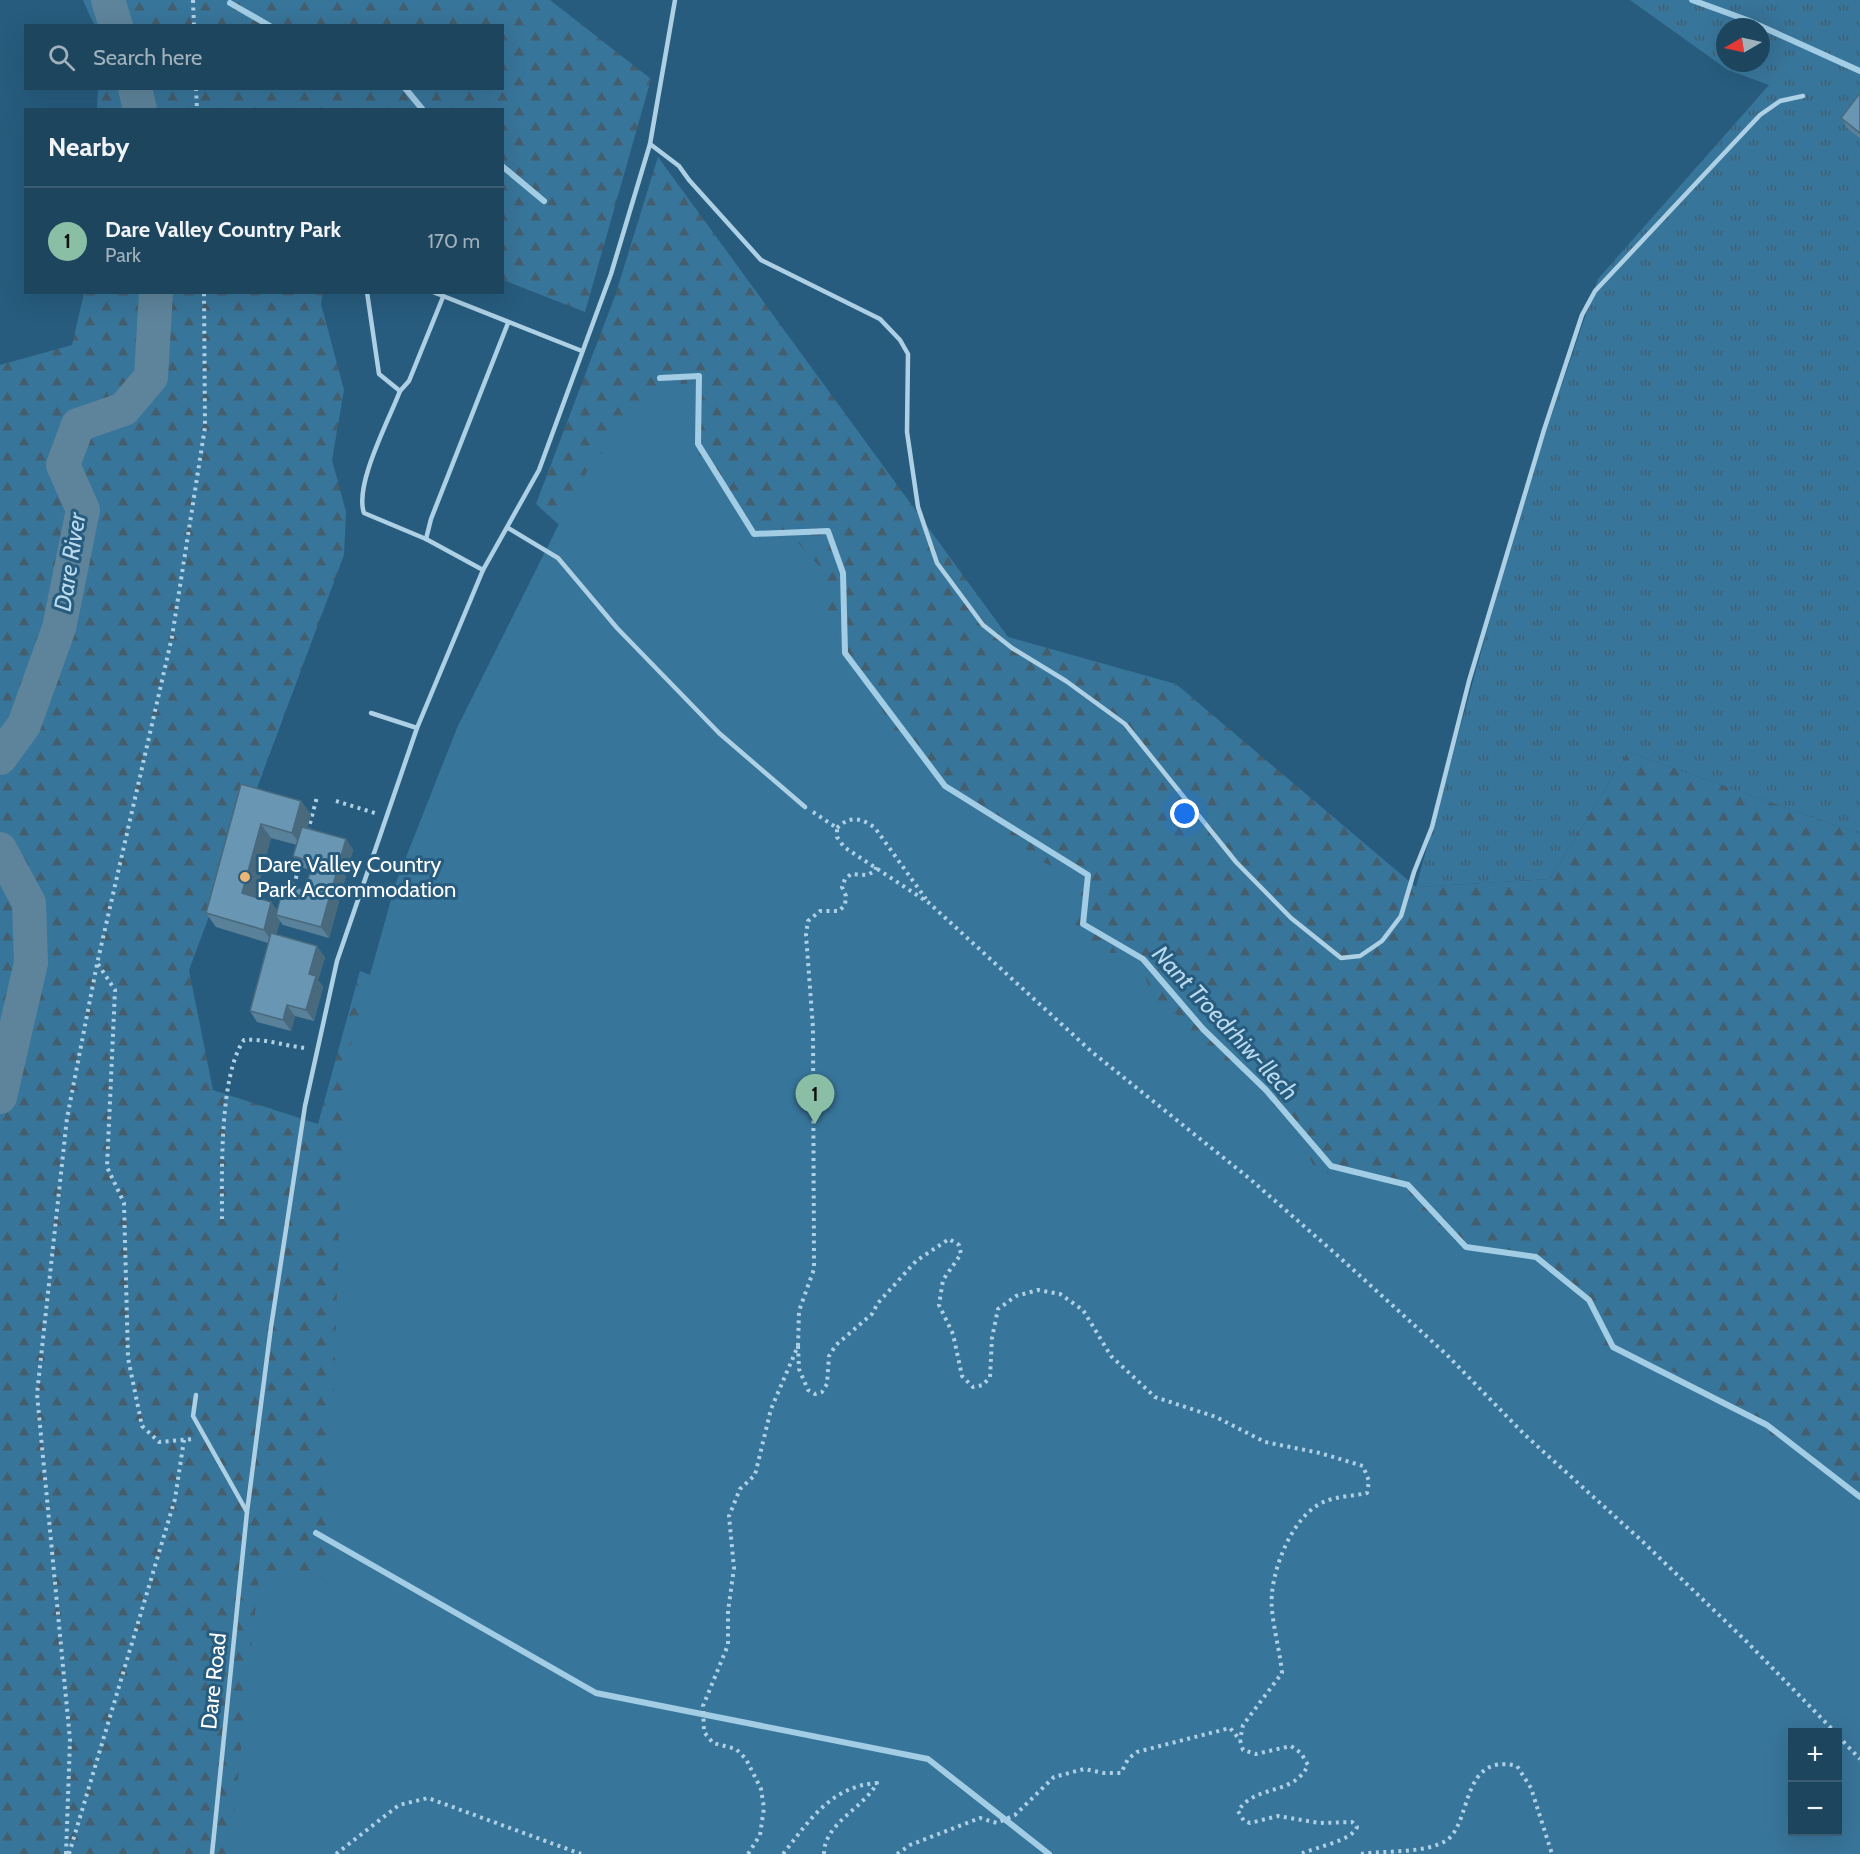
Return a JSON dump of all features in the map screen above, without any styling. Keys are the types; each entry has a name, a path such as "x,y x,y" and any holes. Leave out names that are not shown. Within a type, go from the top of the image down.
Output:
{"lane":[{"name":"Dare Road","path":"212,1854 247,1512 274,1304 304,1106 337,961 417,728 483,570 539,470 567,400 582,351 611,274 650,144 675,0"},
{"path":"650,144 679,166 761,260 880,319 900,340 908,354 907,432 918,507 937,563 957,592 983,625 1011,648 1066,681 1125,723 1236,862 1291,918 1341,958 1360,957 1382,941 1401,916 1414,872 1432,827 1468,681 1544,430 1582,315 1595,291 1760,115 1780,101 1803,96"},
{"path":"367,294 379,374 400,392"},
{"path":"437,294 508,324 582,351"},
{"path":"443,297 409,381 400,392 365,481 361,503 364,513 426,539 483,570"},
{"path":"426,539 431,519 508,324"},
{"path":"508,528 558,558 617,628 719,733 805,807"},
{"path":"371,713 417,728"},
{"path":"196,1395 193,1416 247,1512"}],"path":[{"path":"193,0 194,24"},
{"path":"196,90 197,108"},
{"path":"68,1854 70,1740 37,1394 67,1118 98,964 172,637 205,428 204,294"},
{"path":"305,842 317,797"},
{"path":"336,801 387,816"},
{"path":"805,807 837,828"},
{"path":"929,903 875,828 866,821 854,819 843,822 837,828 837,837 844,847 929,903 1092,1052 1250,1179 1446,1353 1525,1435 1642,1541 1746,1641 1830,1728"},
{"path":"294,886 303,853"},
{"path":"876,867 875,871 867,875 851,874 845,879 842,887 846,896 845,905 839,911 820,911 808,921 806,935 813,1028 816,1251 814,1269 799,1311 799,1369 808,1390 815,1394 822,1392 827,1384 829,1356 836,1345 872,1314 878,1303 916,1261 949,1239 959,1245 961,1254 944,1280 939,1305 959,1352 962,1376 974,1387 983,1385 990,1377 992,1338 998,1309 1016,1296 1038,1290 1060,1294 1083,1310 1111,1356 1155,1397 1216,1417 1265,1442 1320,1453 1364,1466 1369,1481 1367,1493 1326,1501 1301,1518 1279,1557 1272,1608 1280,1644 1282,1673 1243,1725 1240,1740"},
{"path":"98,964 116,990 107,1167 124,1203 128,1358 142,1426 159,1442 204,1437"},
{"path":"222,1219 223,1128 236,1051 244,1040 254,1039 285,1047 317,1049"},
{"path":"748,1854 760,1835 764,1808 761,1789 746,1759 736,1749 713,1743 704,1732 703,1706 728,1645 728,1611 734,1568 729,1516 740,1489 755,1475 771,1408 798,1346"},
{"path":"68,1854 175,1499 184,1440"},
{"path":"897,1854 910,1845 980,1818 997,1823 1016,1815 1054,1777 1084,1769 1121,1773 1128,1759 1137,1752 1230,1728 1240,1740 1243,1750 1256,1754 1291,1746 1301,1754 1308,1765 1302,1777 1294,1782 1285,1787 1254,1795 1242,1804 1238,1811 1244,1821 1250,1823 1278,1816 1319,1823 1352,1822 1357,1827 1355,1833 1348,1838 1301,1854"},
{"path":"1842,1740 1860,1759"},
{"path":"1361,1854 1414,1850 1445,1842 1453,1835 1470,1787 1482,1773 1497,1764 1507,1763 1517,1766 1531,1788 1552,1854"},
{"path":"783,1854 822,1805 844,1790 877,1783 869,1798 849,1811 832,1830 824,1854"},
{"path":"336,1854 399,1805 428,1798 581,1854"}],"green space":[{"path":"83,0 550,0 651,79 585,312 504,280 504,108 97,108 98,90 504,90 504,24 94,24"},
{"path":"1630,0 1860,0 1860,834 1628,752 1550,879 1416,887 1526,490 1598,279 1769,85 1733,72 1770,72 1770,18 1716,18 1716,61"},
{"path":"658,157 1008,637 1176,684 1416,887 1550,879 1628,752 1860,834 1860,1522 1418,1303 536,504 615,296"},
{"path":"84,294 323,294 321,304 344,390 332,460 346,512 344,555 189,970 213,1090 318,1124 360,971 716,1109 516,1854 0,1854 0,365 72,345"},
{"path":"697,384 703,404 690,444 692,453 705,457 756,537 794,538 827,575 828,622 849,663 871,687 902,749 917,760 944,789 961,800 981,808 1037,859 1070,875 1075,872 1080,874 1085,884 1074,913 1074,922 1080,932 1107,953 1121,953 1139,961 1155,1002 1179,1016 1191,1035 1217,1061 1237,1068 1258,1082 1267,1103 1293,1129 1315,1168 1338,1178 1354,1176 1397,1182 1408,1189 1423,1226 1442,1240 1469,1249 1544,1258 1554,1263 1560,1283 1586,1310 1604,1347 1691,1378 1773,1436 1800,1444 1822,1471 1860,1502 1860,1854 230,1854 259,1575 328,1578 344,1069 395,885 457,728 577,488 592,464 658,387"}],"building":[{"path":"1860,93 1860,133 1841,118"},
{"path":"241,784 301,801 292,833 261,824 242,893 271,902 264,930 206,913"},
{"path":"302,827 346,839 321,927 276,915 284,884 305,890 313,862 293,856"},
{"path":"271,933 317,946 309,974 316,976 306,1010 287,1005 283,1020 250,1011"}],"waterway":[{"name":"Dare River","path":"108,0 115,24"},
{"path":"1692,0 1747,20 1860,71"},
{"name":"Nant Troedrhiw-llech","path":"230,3 267,24"},
{"name":"Dare River","path":"135,90 140,108"},
{"name":"Nant Troedrhiw-llech","path":"407,90 421,108"},
{"name":"Nant Troedrhiw-llech","path":"504,168 544,201"},
{"name":"Dare River","path":"0,758 24,725 59,628 83,510 63,465 78,425 124,409 151,377 156,294"},
{"name":"Nant Troedrhiw-llech","path":"660,378 699,376 698,444 754,534 828,531 843,573 845,653 945,786 1088,875 1083,924 1143,959 1203,1029 1266,1090 1331,1166 1408,1185 1466,1247 1536,1257 1589,1300 1613,1347 1767,1425 1860,1497"},
{"name":"Dare River","path":"0,849 29,903 31,963 0,1097"},
{"path":"316,1533 596,1693 928,1759 1049,1854"}],"place":[{"name":"Dare Valley Country Park Accommodation","path":"245,877"},
{"name":"Dare Valley Country Park","path":"815,1124"}]}
